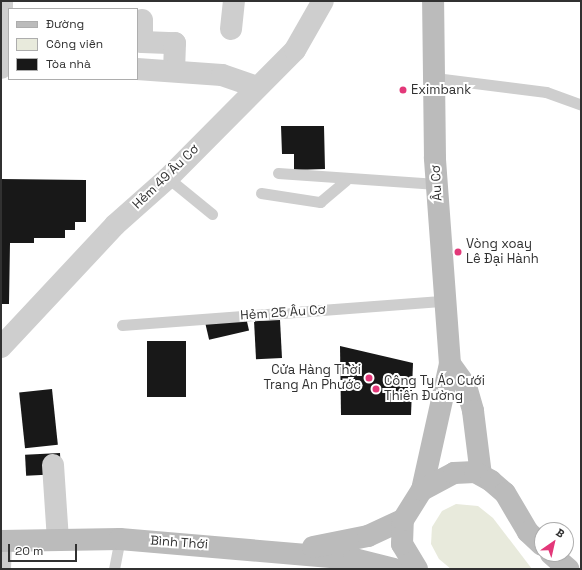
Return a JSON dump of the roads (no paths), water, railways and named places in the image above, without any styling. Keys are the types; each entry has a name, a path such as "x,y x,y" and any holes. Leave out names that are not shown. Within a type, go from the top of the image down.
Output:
{"main road":[{"name":"Âu Cơ","path":"422,490 450,364 444,301 437,184 433,1"},
{"path":"450,364 466,386 473,411 481,476"},
{"path":"417,569 402,544 404,520 422,490 454,474 475,472 505,493 528,532 534,538"},
{"name":"Bình Thới","path":"285,551 368,536 404,520"},
{"name":"Bình Thới","path":"4,541 120,539 285,551 354,559 394,569"},
{"path":"560,562 568,569"}],"street":[{"path":"1,68 2,1"},
{"path":"231,29 234,1"},
{"name":"Hẻm 49 Âu Cơ","path":"1,347 115,225 168,178 295,50 323,1"},
{"path":"142,20 142,42 174,43 174,69"},
{"path":"138,69 174,69 222,75 257,87"},
{"path":"53,465 58,540"}],"lane":[{"path":"435,78 546,92 581,105"},
{"path":"278,173 346,180 437,184"},
{"path":"168,178 212,214"},
{"path":"262,193 320,202 346,180"},
{"name":"Hẻm 25 Âu Cơ","path":"122,325 444,301"},
{"path":"114,569 120,539"},
{"path":"4,541 5,569"}],"place":[{"name":"Eximbank","path":"403,90"},
{"name":"Vòng xoay Lê Đại Hành","path":"458,252"},
{"name":"Cửa Hàng Thời Trang An Phước","path":"369,378"},
{"name":"Công Ty Áo Cưới Thiên Đường","path":"376,389"}]}
